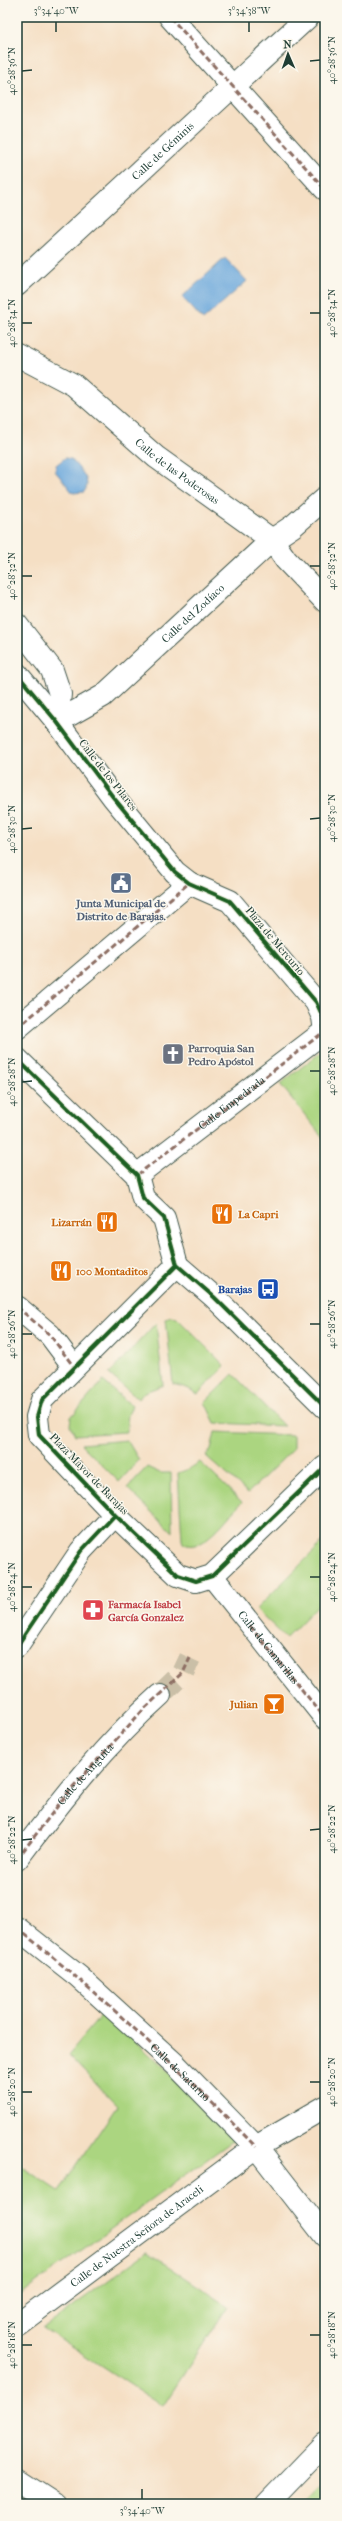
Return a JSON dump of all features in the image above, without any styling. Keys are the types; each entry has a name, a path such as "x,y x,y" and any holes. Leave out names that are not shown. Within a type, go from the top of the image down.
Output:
{"street":[{"path":"170,17 325,189"},
{"name":"Calle de Géminis","path":"17,285 308,17"},
{"name":"Calle de las Poderosas","path":"17,355 74,385 156,457 272,540 286,560 325,601"},
{"name":"Calle del Zodíaco","path":"57,722 103,696 272,540 293,526 325,498"},
{"path":"17,625 52,670 60,694 57,722"},
{"name":"Calle de los Pilares","path":"19,682 57,722 113,797 175,872 189,883"},
{"path":"17,1028 189,883"},
{"name":"Plaza de Mercurio","path":"189,883 230,901 316,1002 323,1017 325,1032"},
{"name":"Calle Empedrada","path":"137,1175 325,1032"},
{"path":"17,1059 137,1175 143,1198 164,1218 177,1265 214,1297 325,1407"},
{"name":"Plaza Mayor de Barajas","path":"177,1265 74,1366 42,1400 37,1417 39,1435 115,1515 178,1575 196,1581 212,1576"},
{"path":"17,1307 50,1335 74,1366"},
{"path":"212,1576 325,1467"},
{"path":"17,1646 81,1551 115,1515"},
{"name":"Calle de Camarillas","path":"212,1576 325,1718"},
{"name":"Calle de Anguita","path":"17,1859 70,1790 143,1710 160,1695"},
{"name":"Calle de Saturno","path":"17,1928 78,1976 176,2065 256,2147 325,2236"},
{"name":"Calle de Nuestra Señora de Araceli","path":"17,2325 256,2147 325,2107"},
{"path":"267,2504 325,2444"},
{"path":"17,2480 54,2504"}],"green space":[{"path":"325,1049 325,1140 280,1084"},
{"path":"172,1317 177,1318 225,1366 198,1394 187,1388 173,1384 166,1319"},
{"path":"156,1323 163,1385 145,1392 138,1399 109,1374"},
{"path":"233,1374 284,1426 215,1423 205,1402"},
{"path":"103,1381 132,1406 128,1415 126,1432 75,1435 70,1425 71,1417"},
{"path":"215,1432 293,1435 293,1449 248,1493 206,1456 211,1449"},
{"path":"127,1440 139,1460 119,1482 81,1444"},
{"path":"200,1462 242,1502 206,1539 198,1544 190,1546 183,1543 182,1540 178,1473 189,1469"},
{"path":"147,1467 160,1473 171,1473 172,1532 127,1488"},
{"path":"325,1540 325,1598 286,1638 256,1609"},
{"path":"104,2012 238,2137 17,2297 17,2163 59,2191 117,2106 68,2055"},
{"path":"147,2252 228,2306 163,2406 43,2328"},
{"path":"325,2479 325,2504 302,2504"}],"water":[{"path":"225,258 247,281 203,320 182,297"},
{"path":"65,458 71,459 84,475 87,483 84,492 73,493 55,471 56,465"}],"tunnel":[{"path":"160,1695 183,1673 190,1658"}],"marked path":[{"path":"170,17 325,189"},
{"path":"17,1028 189,883"},
{"path":"137,1175 325,1031"},
{"path":"17,1307 50,1335 74,1367"},
{"path":"250,1626 325,1718"},
{"path":"17,1859 70,1790 143,1710 183,1673 190,1658"},
{"path":"17,1928 80,1980 140,2034 199,2089 256,2147"}],"cycle path":[{"path":"17,674 57,722 113,797 175,872 189,883 230,901 316,1002 323,1017 325,1032"},
{"path":"17,1059 137,1175 143,1198 164,1218 177,1265"},
{"path":"177,1265 42,1400 37,1417 39,1435 115,1515 178,1575 196,1581 212,1576 325,1467"},
{"path":"177,1265 214,1297 325,1407"},
{"path":"17,1646 81,1551 115,1515"}],"place":[{"name":"Junta Municipal de Distrito de Barajas.","path":"121,883"},
{"name":"Parroquia San Pedro Apóstol","path":"173,1054"},
{"name":"La Capri","path":"222,1214"},
{"name":"Lizarrán","path":"107,1222"},
{"name":"100 Montaditos","path":"61,1271"},
{"name":"Barajas","path":"268,1289"},
{"name":"Farmacía Isabel García Gonzalez","path":"93,1610"},
{"name":"Julian","path":"274,1704"}]}
